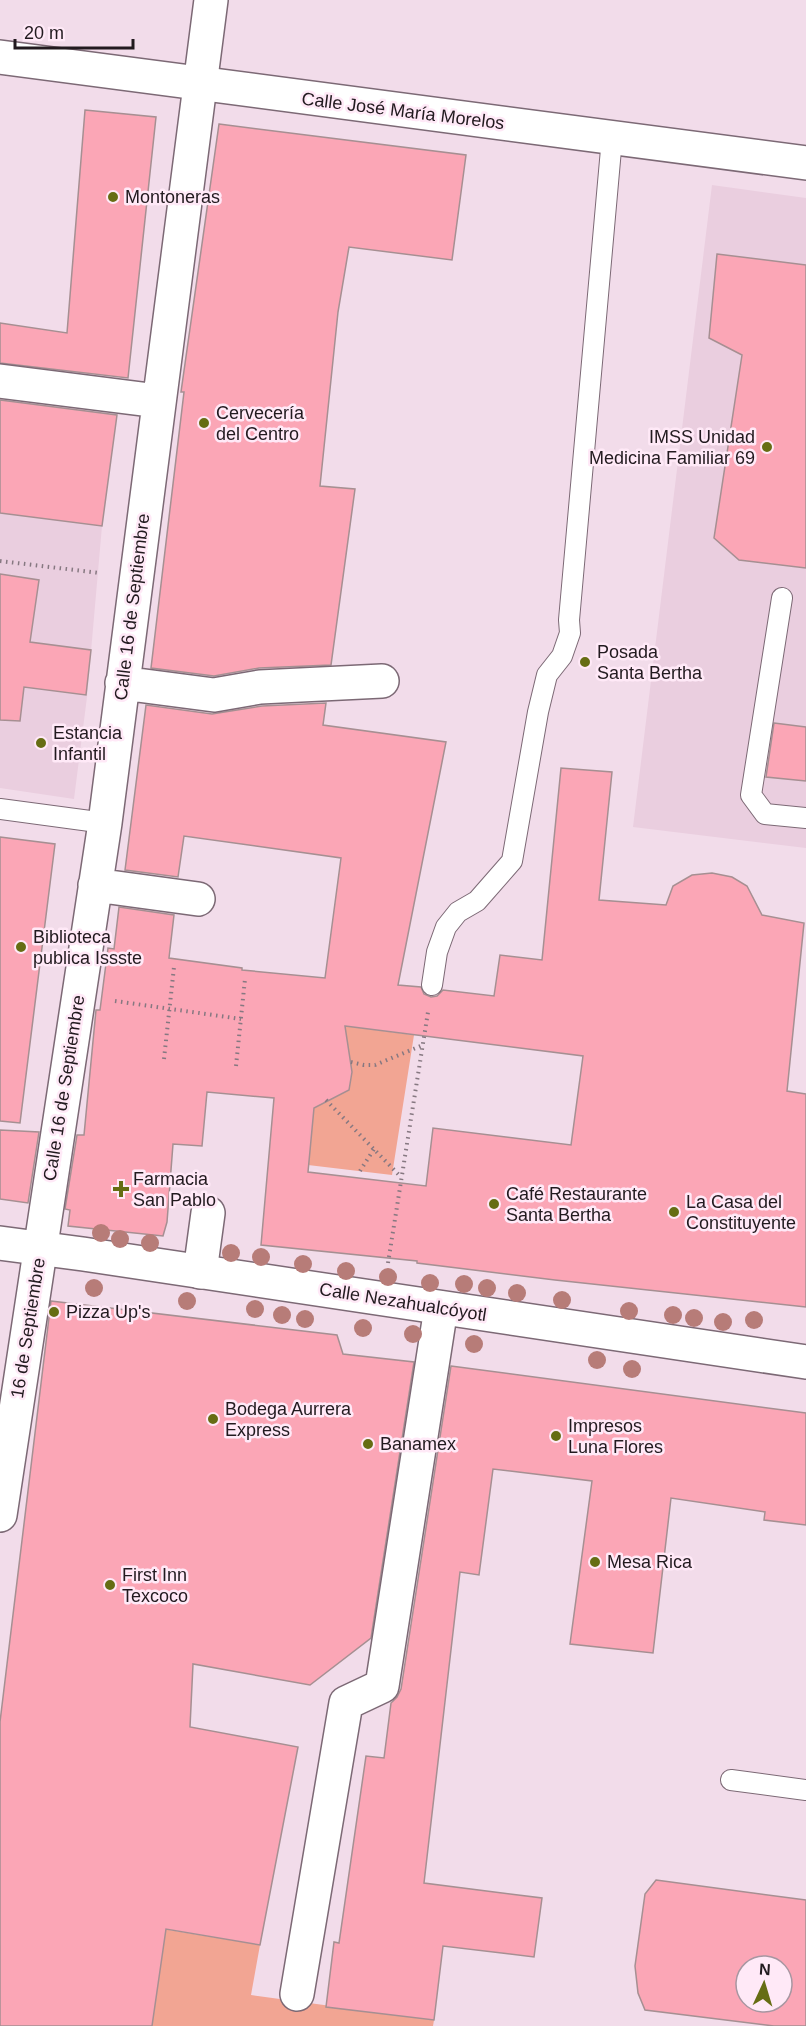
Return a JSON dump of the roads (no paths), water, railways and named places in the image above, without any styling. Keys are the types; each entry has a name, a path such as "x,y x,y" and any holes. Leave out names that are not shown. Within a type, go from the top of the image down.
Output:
{"street":[{"name":"Calle 16 de Septiembre","path":"41,1249 105,823 211,0"},
{"name":"Calle José María Morelos","path":"0,57 806,163"},
{"path":"0,381 158,401"},
{"path":"122,683 214,695 260,687 382,681"},
{"path":"95,885 198,899"},
{"path":"200,1272 208,1213"},
{"name":"Calle Nezahualcóyotl","path":"0,1243 806,1362"},
{"name":"16 de Septiembre","path":"0,1515 29,1313 41,1249"},
{"path":"297,1994 346,1703 381,1686 441,1308"}],"lane":[{"path":"432,985 437,952 446,927 458,912 477,901 512,861 538,712 547,675 562,656 570,633 569,620 612,138"},
{"path":"782,598 751,795 765,814 806,818"},
{"path":"0,809 105,823"},
{"path":"731,1780 806,1791"}],"place":[{"name":"Montoneras","path":"113,197"},
{"name":"Cervecería del Centro","path":"204,423"},
{"name":"IMSS Unidad Medicina Familiar 69","path":"767,447"},
{"name":"Posada Santa Bertha","path":"585,662"},
{"name":"Estancia Infantil","path":"41,743"},
{"name":"Biblioteca publica Issste","path":"21,947"},
{"name":"Farmacia San Pablo","path":"121,1189"},
{"name":"Café Restaurante Santa Bertha","path":"494,1204"},
{"name":"La Casa del Constituyente","path":"674,1212"},
{"name":"Pizza Up's","path":"54,1312"},
{"name":"Bodega Aurrera Express","path":"213,1419"},
{"name":"Impresos Luna Flores","path":"556,1436"},
{"name":"Banamex","path":"368,1444"},
{"name":"Mesa Rica","path":"595,1562"},
{"name":"First Inn Texcoco","path":"110,1585"}]}
